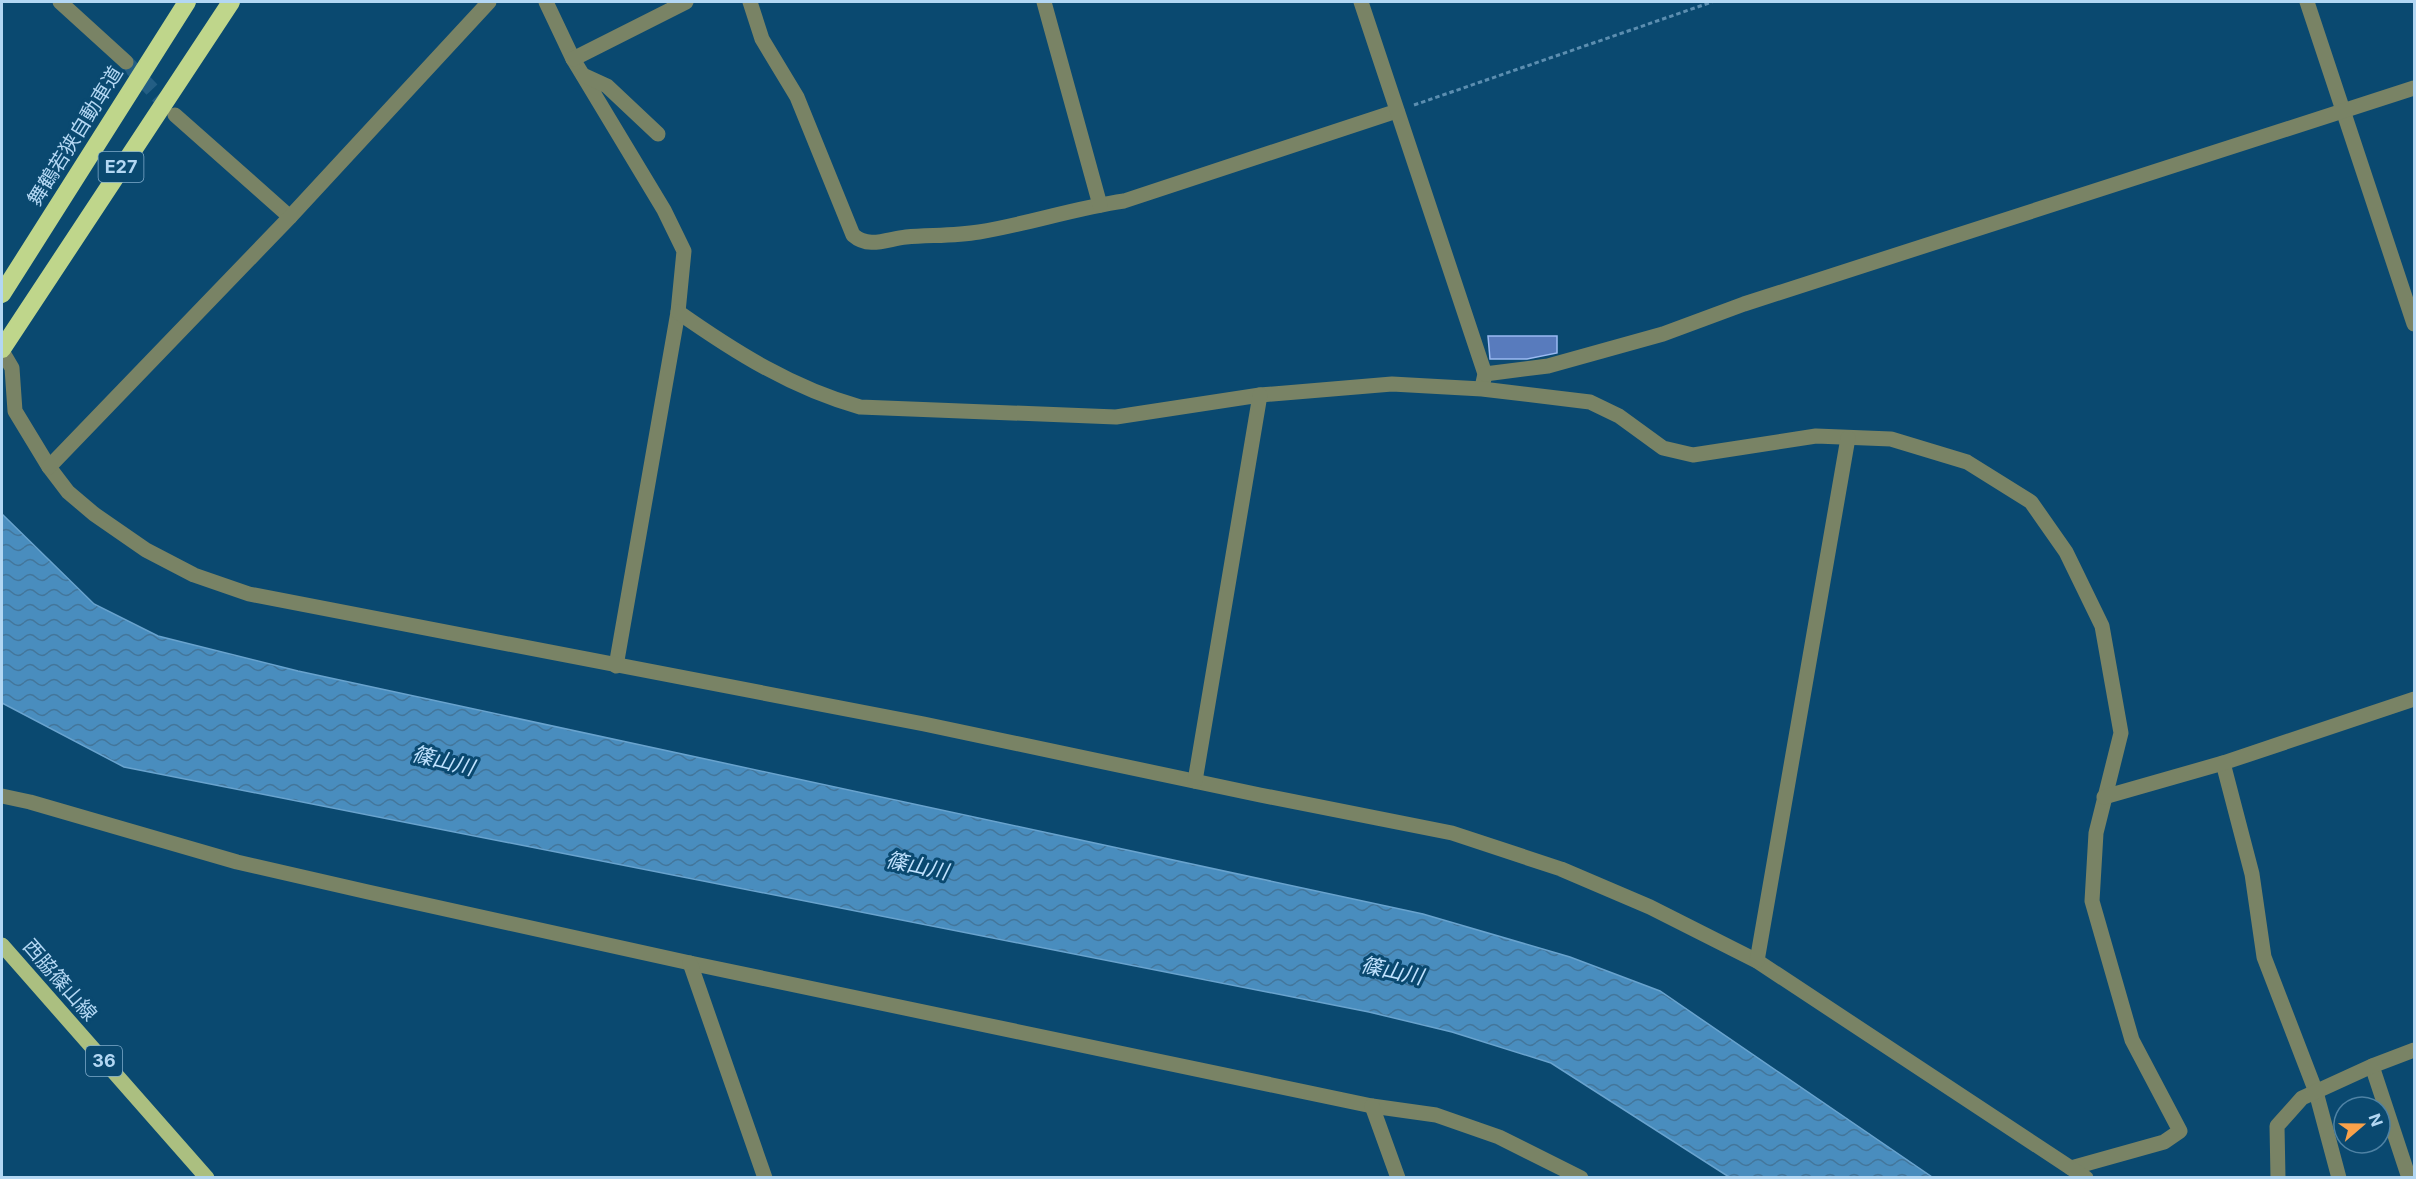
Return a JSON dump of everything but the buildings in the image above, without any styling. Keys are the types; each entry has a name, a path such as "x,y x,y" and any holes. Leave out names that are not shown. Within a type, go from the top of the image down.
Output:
{"highway":[{"name":"舞鶴若狭自動車道","path":"2,294 187,2"},
{"name":"E27","path":"2,350 11,332 231,2"}],"main road":[{"name":"西脇篠山線","path":"2,945 207,1178"}],"street":[{"path":"60,2 126,62"},
{"path":"49,467 290,218 489,2"},
{"path":"546,2 573,58 664,210 684,251 678,312 616,666"},
{"path":"573,58 686,2"},
{"path":"750,2 762,39 797,97 853,235 860,241 872,243 904,237 979,232 1124,201 1397,111"},
{"path":"1044,2 1100,205"},
{"path":"1361,2 1484,382"},
{"path":"2307,2 2415,324"},
{"path":"583,75 607,86 658,134"},
{"path":"1484,382 1663,334 1744,304 2415,88"},
{"path":"175,115 290,218"},
{"path":"678,312 732,349 787,380 832,399 860,407 1116,417 1260,395 1392,384 1484,382 1590,402 1619,416 1663,448 1693,455 1816,436 1891,439 1967,462 2031,502 2066,552 2102,626 2121,733 2096,833 2092,901 2132,1040 2180,1131 2164,1142 2071,1168"},
{"path":"2,350 12,368 15,411 49,467 68,492 94,514 146,550 194,575 249,594 924,724 1452,833 1561,869 1650,907 1757,961 2086,1178"},
{"path":"1195,781 1260,395"},
{"path":"1757,961 1848,438"},
{"path":"2104,797 2223,763 2415,699"},
{"path":"2223,763 2252,874 2264,957 2316,1092 2339,1178"},
{"path":"2,796 237,862 690,963 1372,1106 1436,1115 1499,1137 1581,1178"},
{"path":"690,963 765,1178"},
{"path":"2278,1178 2277,1126 2302,1098 2372,1066 2415,1050"},
{"path":"2372,1066 2409,1178"},
{"path":"1372,1106 1398,1178"}],"path":[{"path":"1397,111 1712,2"}],"water":[{"name":"篠山川","path":"2,514 94,604 158,636 298,671 1423,914 1570,957 1660,991 1932,1177 1729,1177 1551,1063 1452,1032 1369,1012 124,767 2,703"}],"tunnel":[{"path":"126,62 171,110"}]}
